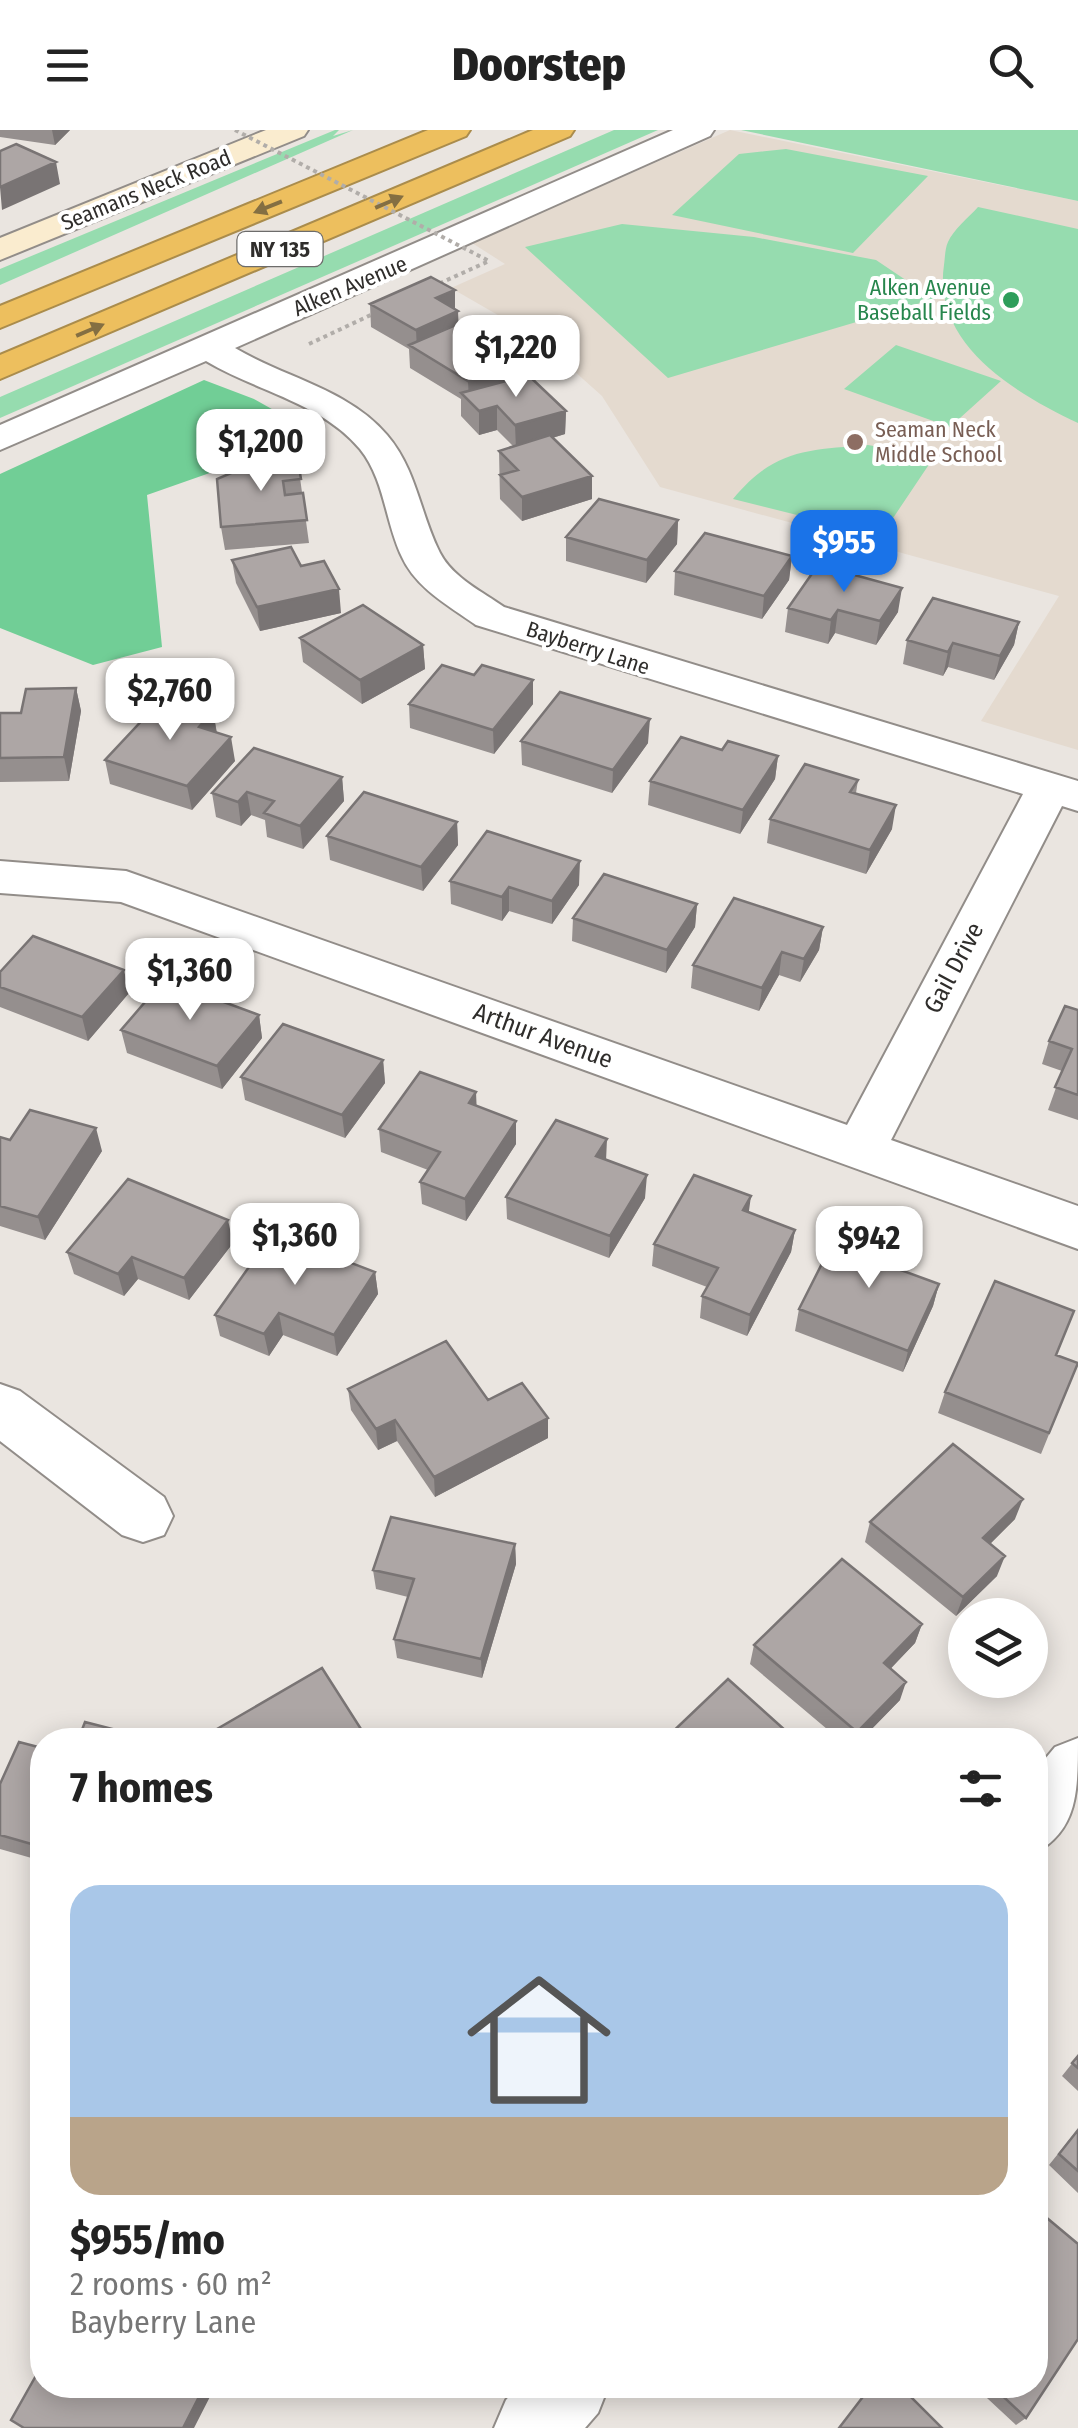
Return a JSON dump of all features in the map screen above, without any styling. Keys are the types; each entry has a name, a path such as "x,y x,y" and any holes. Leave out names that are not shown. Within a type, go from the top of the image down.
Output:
{"highway":[{"name":"NY 135","path":"0,318 455,130"},
{"name":"NY 135","path":"0,368 559,130"}],"main road":[{"name":"Seamans Neck Road","path":"0,250 293,130"}],"street":[{"name":"Alken Avenue","path":"0,439 699,130"},
{"name":"Bayberry Lane","path":"208,347 254,375 330,405 372,441 393,472 422,558 444,584 490,616 1063,791"},
{"name":"Gail Drive","path":"860,1150 1063,791"},
{"name":"Arthur Avenue","path":"0,876 126,887 1078,1228"},
{"path":"0,1408 143,1516"},
{"path":"1048,1805 1078,1769"},
{"path":"534,2428 559,2398"}],"path":[{"path":"235,130 489,261 435,286"},
{"path":"308,344 381,311"}],"shaded area":[{"name":"Seaman Neck Middle School","path":"730,130 1078,201 1078,750 981,721 1059,596 660,487 602,396 536,337 451,288 505,264 472,243"}],"green space":[{"path":"339,130 333,136 353,130 0,285 0,269"},
{"path":"614,130 658,130 0,418 0,397"},
{"path":"741,130 1078,130 1078,201"},
{"path":"786,149 928,176 853,253 672,215 739,154"},
{"name":"Alken Avenue Baseball Fields","path":"978,207 1078,229 1078,423 1029,397 983,363 951,319 944,293 946,247"},
{"path":"622,224 754,237 876,260 934,299 668,378 525,247"},
{"path":"896,345 1001,381 950,427 844,389"},
{"path":"204,380 254,399 318,435 147,495 162,647 93,665 0,628 0,474"},
{"path":"868,445 934,457 881,536 733,499 763,470 793,455"}],"building":[{"path":"16,144 56,162 0,187 0,151"},
{"path":"431,277 455,290 436,298 458,311 416,330 370,304"},
{"path":"458,324 517,358 468,381 409,345"},
{"path":"528,375 566,411 515,425 497,406 479,411 461,393"},
{"path":"550,435 592,476 522,497 500,475 518,470 499,451"},
{"path":"297,456 301,479 283,481 285,495 303,493 307,520 221,527 217,479 266,458"},
{"path":"599,499 678,520 647,560 566,537"},
{"path":"705,533 792,556 764,596 675,571"},
{"path":"291,547 301,566 324,561 339,589 257,607 232,560"},
{"path":"818,565 902,588 880,621 838,610 831,620 788,608"},
{"path":"933,598 1019,622 1000,656 953,643 948,652 907,640"},
{"path":"363,605 423,645 360,680 300,638"},
{"path":"442,665 474,675 482,665 533,680 493,730 409,704"},
{"path":"76,688 64,757 0,758 0,713 21,713 26,689"},
{"path":"560,692 650,719 613,770 521,741"},
{"path":"165,696 213,711 199,727 231,737 187,786 105,760"},
{"path":"681,737 722,750 728,741 778,756 743,810 650,781"},
{"path":"254,748 342,777 300,826 264,813 274,801 247,792 238,802 212,793"},
{"path":"805,764 858,780 850,792 896,805 870,850 770,819"},
{"path":"364,792 457,822 421,867 327,836"},
{"path":"487,831 580,861 552,901 509,887 502,897 450,881"},
{"path":"604,874 697,904 667,950 573,918"},
{"path":"734,898 823,927 804,959 782,952 762,988 693,965"},
{"path":"33,936 124,970 82,1017 0,987 0,972"},
{"path":"164,980 259,1015 217,1066 121,1030"},
{"path":"1065,1006 1078,1010 1078,1095 1055,1087 1072,1049 1049,1041"},
{"path":"283,1024 383,1060 342,1115 241,1077"},
{"path":"420,1072 476,1092 469,1103 516,1121 465,1199 420,1182 440,1152 379,1129"},
{"path":"30,1110 96,1128 38,1217 0,1206 0,1137 10,1140"},
{"path":"556,1120 607,1139 596,1156 647,1175 610,1236 506,1197"},
{"path":"694,1175 751,1196 743,1210 795,1230 750,1315 702,1296 718,1268 654,1244"},
{"path":"128,1179 228,1220 184,1278 132,1257 118,1274 67,1252"},
{"path":"841,1226 896,1246 887,1265 939,1284 908,1351 799,1309"},
{"path":"273,1233 375,1272 334,1335 279,1313 264,1334 215,1315"},
{"path":"995,1281 1074,1311 1056,1355 1078,1363 1049,1433 945,1392"},
{"path":"446,1341 488,1400 522,1383 548,1418 434,1477 395,1420 376,1429 348,1389"},
{"path":"953,1444 1023,1499 983,1538 1005,1556 963,1597 870,1522"},
{"path":"391,1517 515,1544 481,1659 394,1639 414,1579 373,1570"},
{"path":"842,1559 922,1624 884,1663 906,1682 861,1728 852,1728 754,1645"},
{"path":"322,1668 360,1728 219,1728"},
{"path":"728,1679 783,1728 677,1728"},
{"path":"85,1722 108,1728 83,1728"},
{"path":"19,1742 30,1745 30,1844 0,1835 0,1784"},
{"path":"1078,2130 1078,2171 1059,2154"},
{"path":"1048,2219 1078,2244 1078,2339 1048,2385"},
{"path":"30,2386 30,2398 198,2398 183,2428 24,2428 11,2420"},
{"path":"862,2398 912,2398 942,2428 839,2428"},
{"path":"1005,2398 1039,2398 1026,2418"}],"place":[{"name":"Alken Avenue Baseball Fields","path":"1011,300"},
{"name":"Seaman Neck Middle School","path":"855,442"}]}
